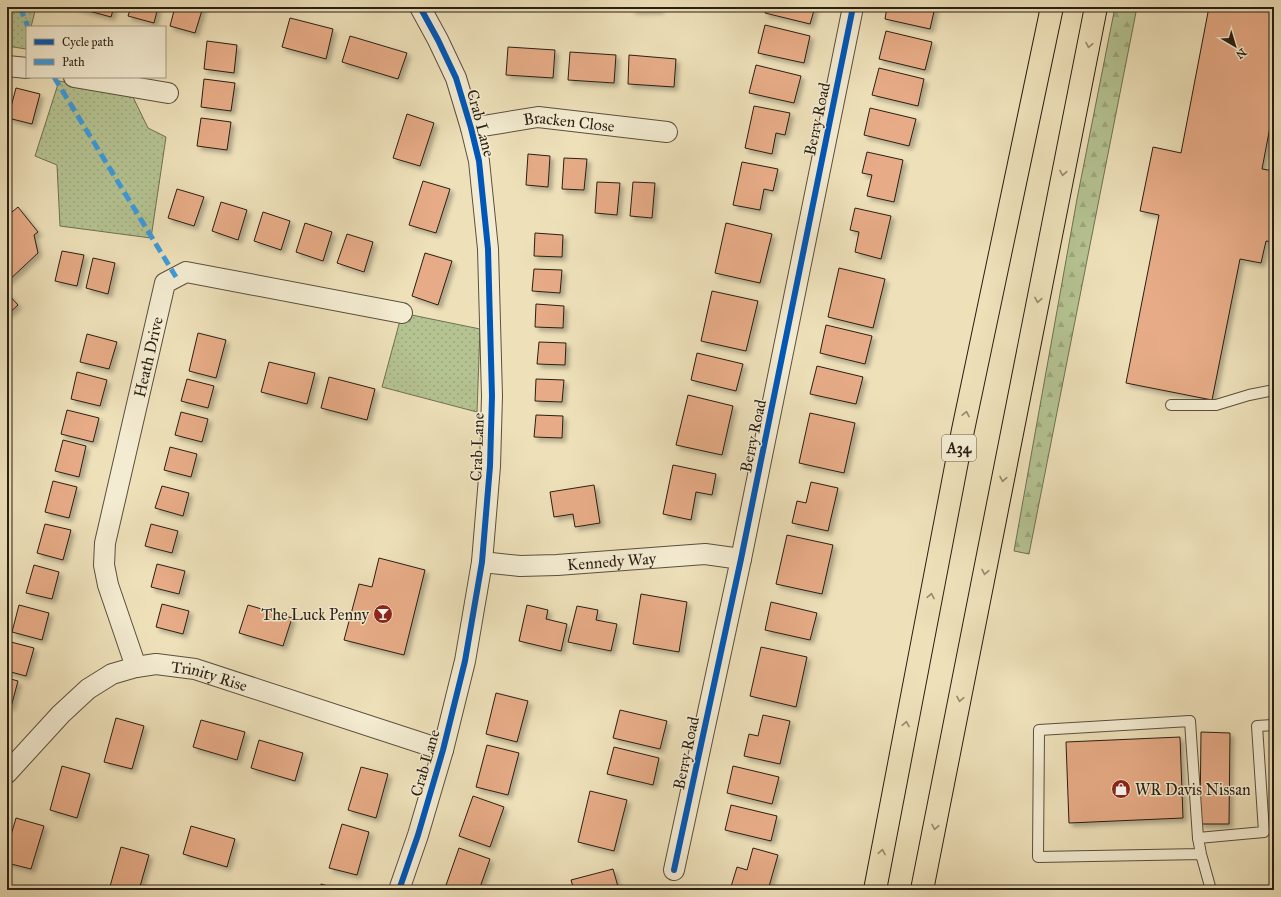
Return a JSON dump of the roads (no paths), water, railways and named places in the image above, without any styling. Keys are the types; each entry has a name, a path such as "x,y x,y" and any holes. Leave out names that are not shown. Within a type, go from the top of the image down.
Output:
{"highway":[{"name":"A34","path":"875,890 963,430 1052,7"},
{"path":"922,890 1096,7"}],"street":[{"name":"Crab Lane","path":"399,890 418,834 443,750 465,661 482,562 490,466 491,332 488,249 478,161 471,128 456,78 420,7"},
{"name":"Berry Road","path":"674,870 741,559 853,7"},
{"path":"7,66 26,68"},
{"path":"80,78 168,93"},
{"name":"Bracken Close","path":"471,128 538,117 667,132"},
{"name":"Heath Drive","path":"136,667 108,586 104,565 105,543 165,283 186,272 402,313"},
{"name":"Kennedy Way","path":"482,562 520,566 557,565 705,554 741,559"},
{"name":"Trinity Rise","path":"7,773 61,714 88,689 112,674 136,667 156,664 195,669 443,750"}],"lane":[{"path":"1171,405 1216,405 1249,395 1274,390"},
{"path":"1201,854 1038,857 1039,730 1190,721 1198,838 1201,854 1212,890"},
{"path":"1198,838 1264,832 1257,726 1274,725"}],"place":[{"name":"The Luck Penny","path":"383,614"},
{"name":"WR Davis Nissan","path":"1121,789"}]}
